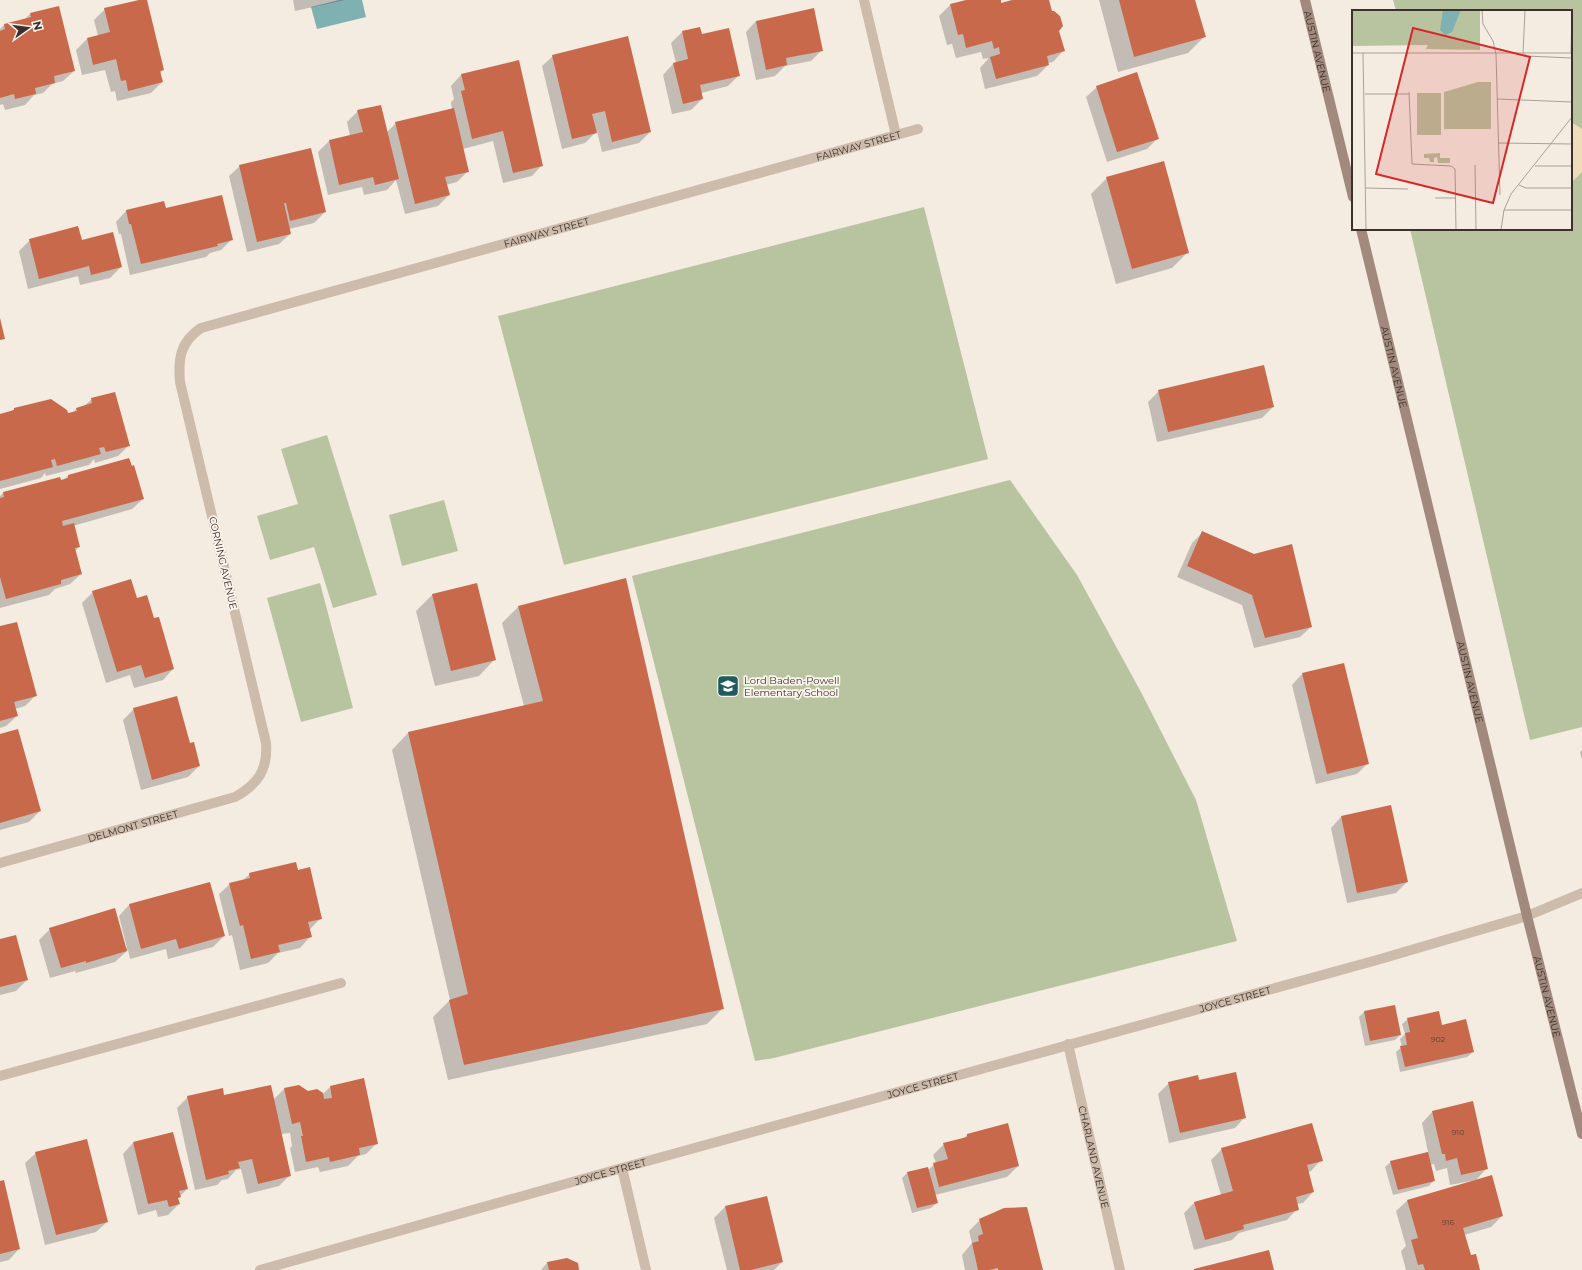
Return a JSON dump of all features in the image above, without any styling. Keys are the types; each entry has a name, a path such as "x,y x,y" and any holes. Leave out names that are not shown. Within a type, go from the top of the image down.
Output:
{"main road":[{"name":"AUSTIN AVENUE","path":"1306,0 1352,193"},
{"name":"AUSTIN AVENUE","path":"1361,230 1527,916 1582,1134"}],"street":[{"path":"864,0 896,135"},
{"name":"FAIRWAY STREET","path":"183,348 191,335 201,328 918,129"},
{"name":"CORNING AVENUE","path":"183,348 178,365 180,382 266,743 267,757 263,769 258,777"},
{"name":"DELMONT STREET","path":"0,863 235,797 248,790 258,777"},
{"name":"JOYCE STREET","path":"260,1270 1068,1044 1377,960 1527,916 1582,893"},
{"path":"0,1076 341,983"},
{"name":"CHARLAND AVENUE","path":"1068,1044 1120,1270"},
{"path":"622,1168 646,1270"}],"green space":[{"path":"1393,0 1582,0 1582,727 1530,740 1410,230 1572,230 1572,10 1396,10"},
{"path":"924,207 988,459 564,565 498,316"},
{"path":"327,435 377,595 333,608 314,547 270,560 257,516 298,504 281,449"},
{"path":"1010,480 1077,575 1142,694 1196,800 1237,941 774,1058 755,1061 632,576"},
{"path":"444,500 458,551 402,566 389,515"},
{"path":"320,583 353,708 301,722 267,598"}],"sand":[{"path":"1572,123 1582,129 1582,172 1572,182"}],"water":[{"path":"339,0 362,0 366,17 317,29 311,7"}],"building":[{"path":"139,0 147,0 164,70 160,71 163,82 128,91 126,80 121,81 116,59 93,65 87,38 110,32 104,8"},
{"path":"966,0 1001,0 1001,3 1012,0 1049,0 1052,11 1060,16 1063,26 1059,31 1065,51 1047,56 1049,65 996,79 990,57 1000,54 999,47 994,49 992,41 966,48 963,34 958,35 950,4"},
{"path":"1119,0 1195,0 1206,37 1134,57"},
{"path":"59,6 75,71 54,76 55,83 35,88 36,94 15,99 14,94 0,98 0,31 5,29 4,24 31,17 30,13"},
{"path":"814,8 823,51 786,58 787,65 766,70 756,21"},
{"path":"700,27 702,34 729,28 740,76 700,85 703,99 683,104 673,63 688,59 682,31"},
{"path":"628,36 651,132 612,142 605,111 592,114 597,133 572,139 552,55"},
{"path":"519,60 543,166 513,173 503,131 472,139 461,91 465,90 461,74"},
{"path":"1137,72 1159,139 1117,152 1096,86"},
{"path":"381,105 399,179 375,185 373,177 339,185 329,140 363,132 357,110"},
{"path":"454,108 469,172 445,177 450,195 415,204 395,122"},
{"path":"311,148 326,212 290,221 286,203 284,203 291,234 257,242 239,165"},
{"path":"1164,161 1189,253 1132,269 1106,177"},
{"path":"222,195 233,240 217,244 218,246 141,264 126,210 164,201 166,208"},
{"path":"78,226 82,240 113,232 122,267 91,275 89,266 39,279 29,239"},
{"path":"0,318 5,339 0,340"},
{"path":"1264,365 1274,407 1168,432 1158,390"},
{"path":"115,392 130,446 106,452 104,447 99,448 101,454 57,466 55,459 51,460 53,467 0,481 0,414 14,410 14,408 51,399 67,410 68,413 77,411 76,408 92,403 91,398"},
{"path":"129,458 132,466 134,465 144,499 62,521 63,526 74,523 80,547 75,548 82,574 61,580 61,584 6,599 0,577 0,498 4,497 3,492 60,477 61,480 68,478 68,475"},
{"path":"1202,531 1254,554 1292,544 1312,627 1265,638 1252,595 1187,566"},
{"path":"626,578 724,1009 464,1065 449,1000 468,994 408,732 543,701 518,606"},
{"path":"131,579 137,598 147,595 154,618 159,617 174,669 145,678 141,665 117,672 92,591"},
{"path":"477,583 496,660 451,671 432,594"},
{"path":"17,622 37,696 14,702 18,716 0,721 0,626"},
{"path":"1344,663 1369,764 1327,774 1302,673"},
{"path":"177,696 190,743 194,742 200,766 152,780 133,708"},
{"path":"18,729 41,811 0,823 0,734"},
{"path":"1391,805 1408,882 1357,893 1341,816"},
{"path":"296,862 298,870 310,867 322,919 308,922 312,937 278,945 280,952 251,959 243,925 240,926 229,883 250,878 249,873"},
{"path":"210,882 225,936 179,949 176,939 141,949 129,904"},
{"path":"115,908 127,951 86,963 86,961 61,968 49,928"},
{"path":"16,935 28,980 0,987 0,939"},
{"path":"1395,1005 1401,1035 1370,1041 1364,1011"},
{"path":"1439,1011 1442,1025 1466,1019 1474,1052 1405,1067 1400,1046 1407,1045 1405,1033 1410,1032 1407,1018"},
{"path":"1236,1072 1246,1118 1180,1133 1168,1082 1198,1075 1199,1080"},
{"path":"364,1078 378,1144 359,1148 360,1155 330,1162 329,1157 306,1162 300,1122 292,1124 284,1088 299,1085 308,1091 317,1089 323,1093 324,1099 332,1098 330,1086"},
{"path":"271,1085 291,1176 258,1184 252,1159 238,1162 240,1168 228,1171 229,1174 206,1180 187,1096 223,1088 224,1095"},
{"path":"1473,1101 1488,1169 1461,1175 1457,1158 1446,1161 1445,1154 1442,1154 1432,1111"},
{"path":"1008,1123 1019,1166 939,1187 933,1163 948,1159 943,1143 967,1137 967,1134"},
{"path":"1312,1123 1323,1161 1307,1165 1314,1192 1296,1197 1299,1210 1243,1225 1244,1229 1205,1240 1194,1202 1233,1191 1221,1148"},
{"path":"173,1132 188,1189 179,1191 181,1197 178,1198 180,1204 169,1207 167,1200 148,1204 133,1142"},
{"path":"87,1139 108,1222 56,1235 35,1152"},
{"path":"1428,1152 1435,1181 1398,1190 1390,1161"},
{"path":"928,1167 938,1203 917,1208 907,1172"},
{"path":"1492,1175 1503,1216 1463,1228 1471,1255 1476,1254 1480,1270 1425,1270 1423,1264 1418,1265 1411,1240 1418,1238 1407,1200"},
{"path":"4,1180 20,1249 0,1254 0,1181"},
{"path":"767,1196 783,1262 751,1270 740,1270 725,1206"},
{"path":"1027,1207 1043,1270 998,1270 998,1268 978,1270 972,1243 979,1241 978,1236 983,1234 979,1219 1004,1208"},
{"path":"1269,1250 1274,1270 1194,1270 1194,1269"},
{"path":"567,1258 578,1263 579,1270 549,1270 547,1262"}],"place":[{"name":"Lord Baden-Powell Elementary School","path":"728,686"}]}
